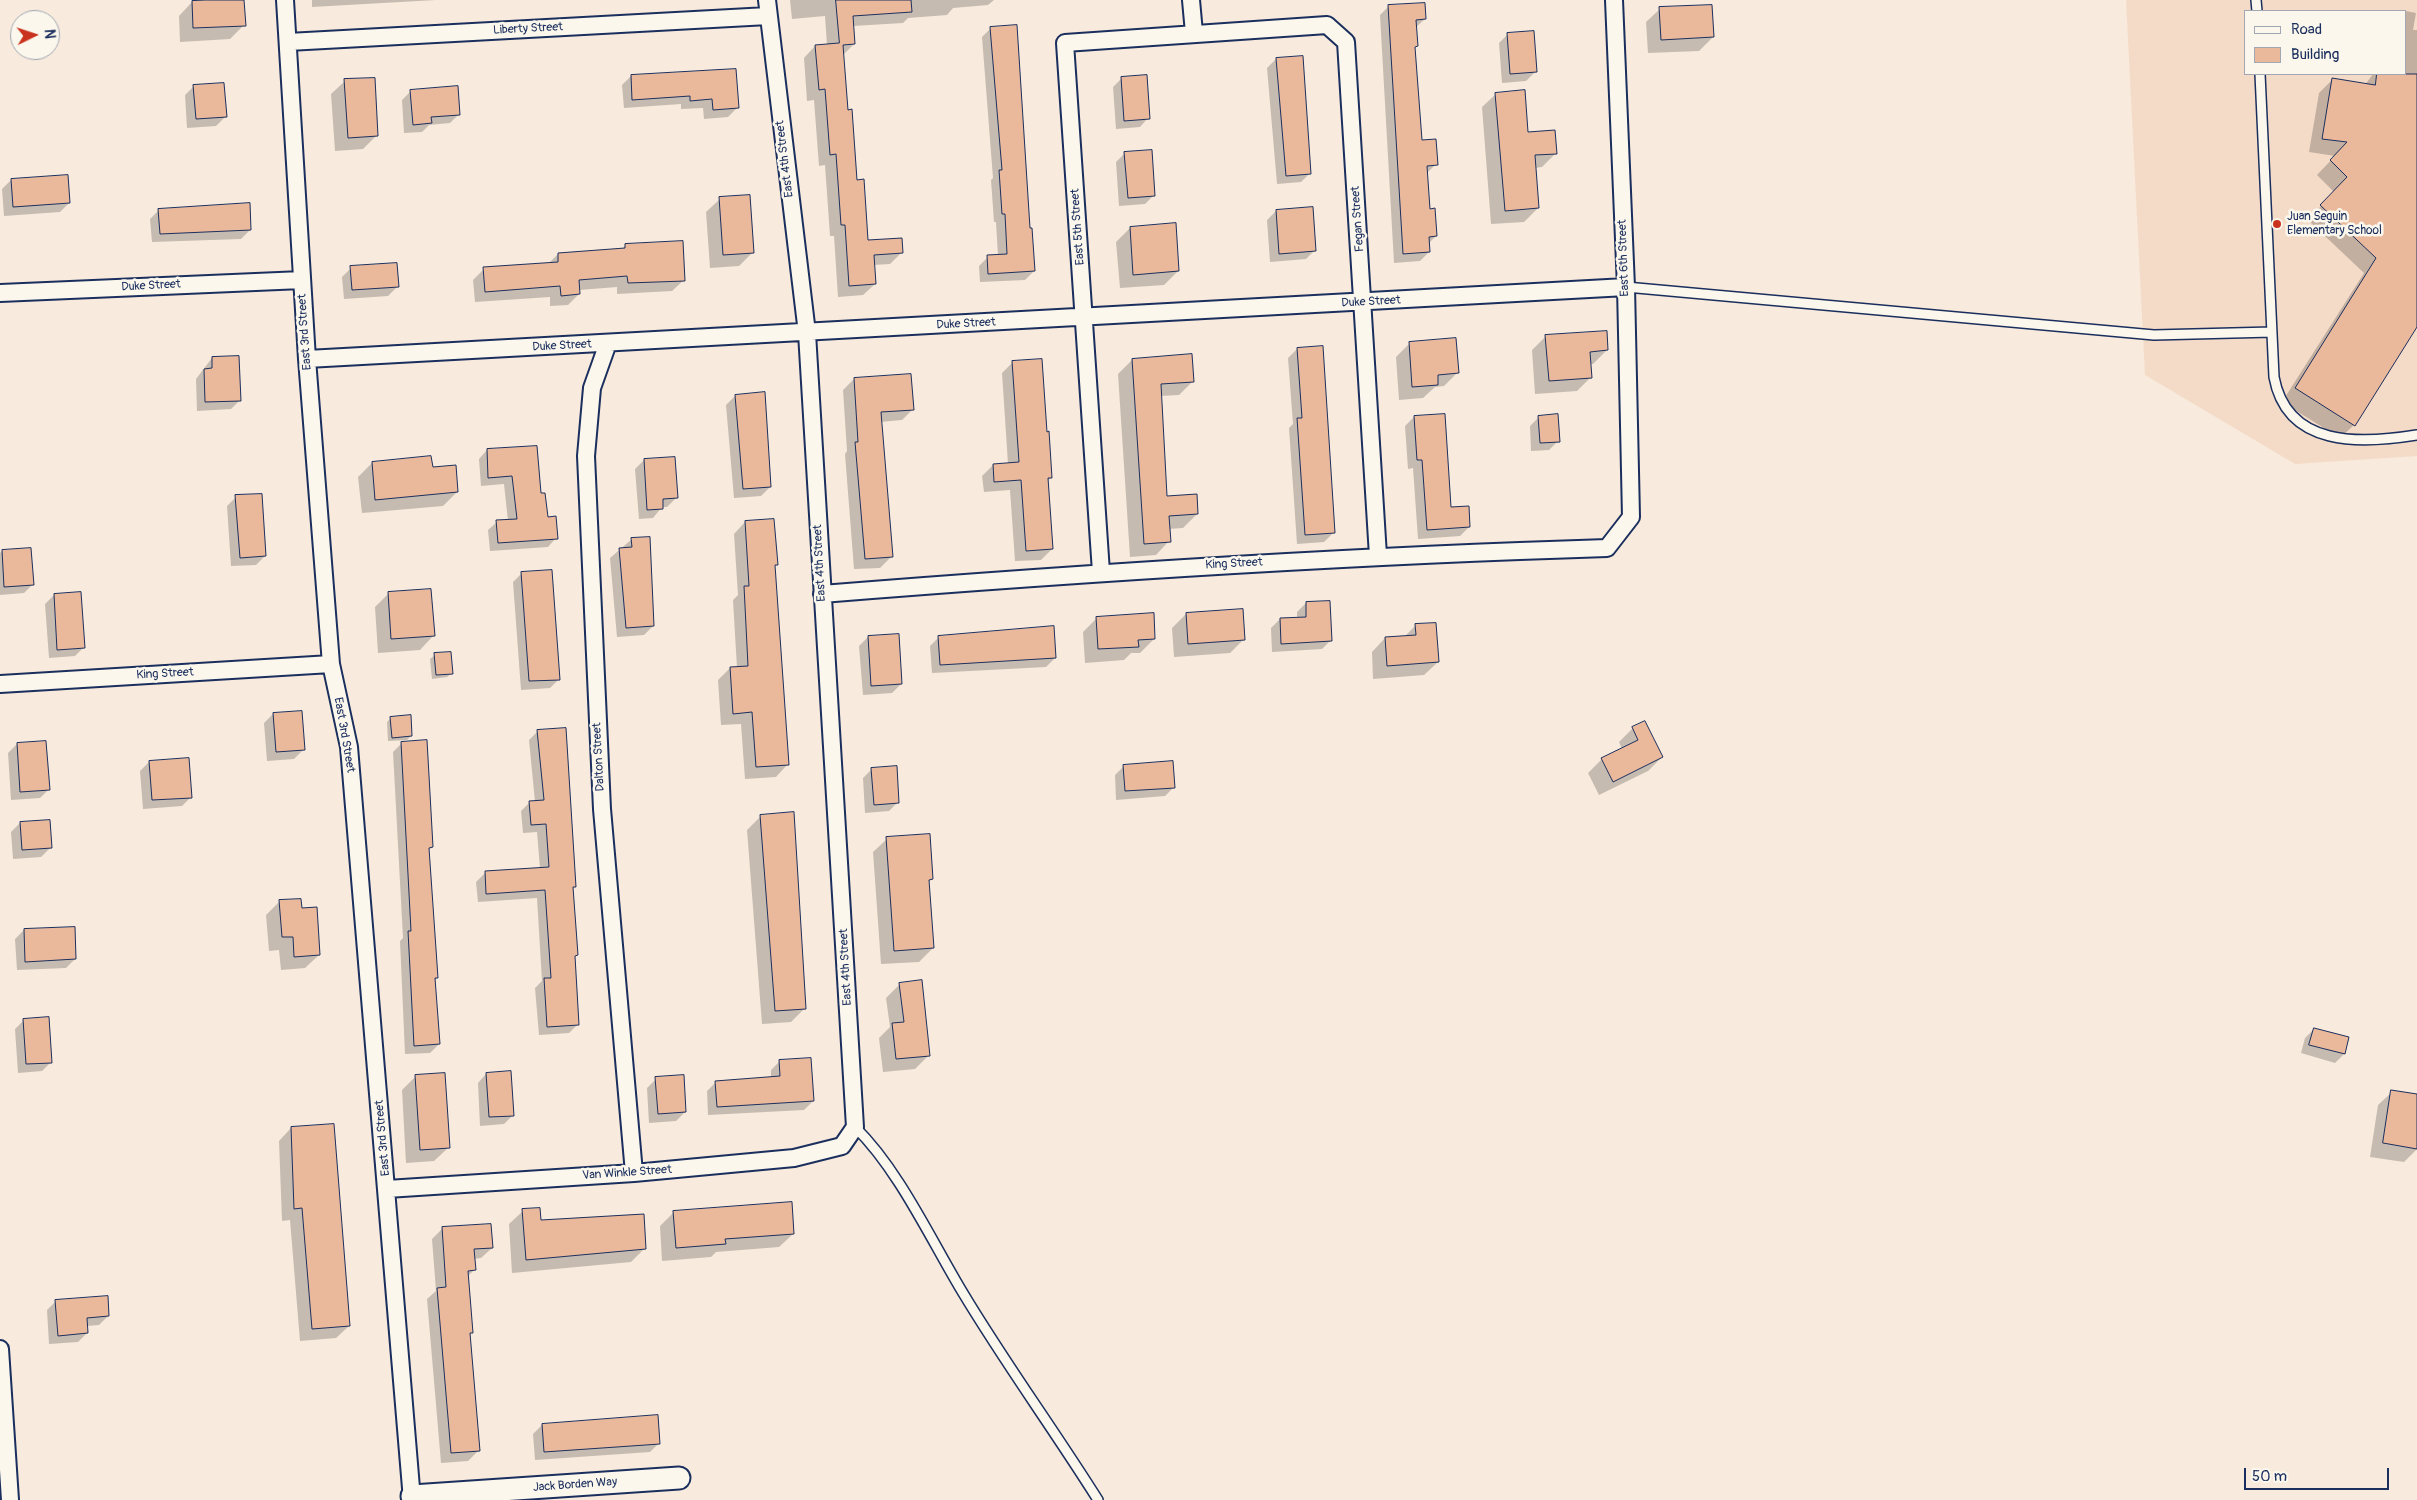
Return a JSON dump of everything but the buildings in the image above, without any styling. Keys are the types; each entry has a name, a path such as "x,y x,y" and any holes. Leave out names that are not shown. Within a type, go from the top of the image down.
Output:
{"street":[{"name":"East 3rd Street","path":"285,0 307,359 331,664 349,747 412,1498"},
{"path":"1191,0 1194,33"},
{"name":"East 6th Street","path":"1614,0 1626,287 1631,517"},
{"name":"Liberty Street","path":"288,42 767,8"},
{"name":"East 4th Street","path":"767,8 807,333 855,1127"},
{"name":"Fegan Street","path":"1194,33 1327,25 1346,42 1378,556"},
{"name":"East 5th Street","path":"1101,572 1065,43 1194,33"},
{"name":"Duke Street","path":"0,293 302,280"},
{"name":"Duke Street","path":"307,359 1626,287"},
{"name":"Dalton Street","path":"608,344 592,388 586,456 602,809 634,1173"},
{"name":"King Street","path":"822,594 1101,572 1378,556 1607,548 1631,517"},
{"name":"King Street","path":"0,684 331,664"},
{"name":"Van Winkle Street","path":"387,1189 634,1173 794,1158 842,1146 855,1127"},
{"path":"0,1349 10,1500"},
{"name":"Jack Borden Way","path":"412,1498 678,1478"}],"lane":[{"path":"2260,75 2274,377 2278,396 2291,414 2305,427 2322,435 2342,440 2417,435"},
{"path":"1626,287 2154,335 2272,332"},
{"path":"855,1127 868,1140 907,1196 963,1292 1098,1500"}],"shaded area":[{"name":"Juan Seguin Elementary School","path":"2126,0 2417,0 2417,456 2295,464 2145,375"}],"place":[{"name":"Juan Seguin Elementary School","path":"2277,224"}]}
